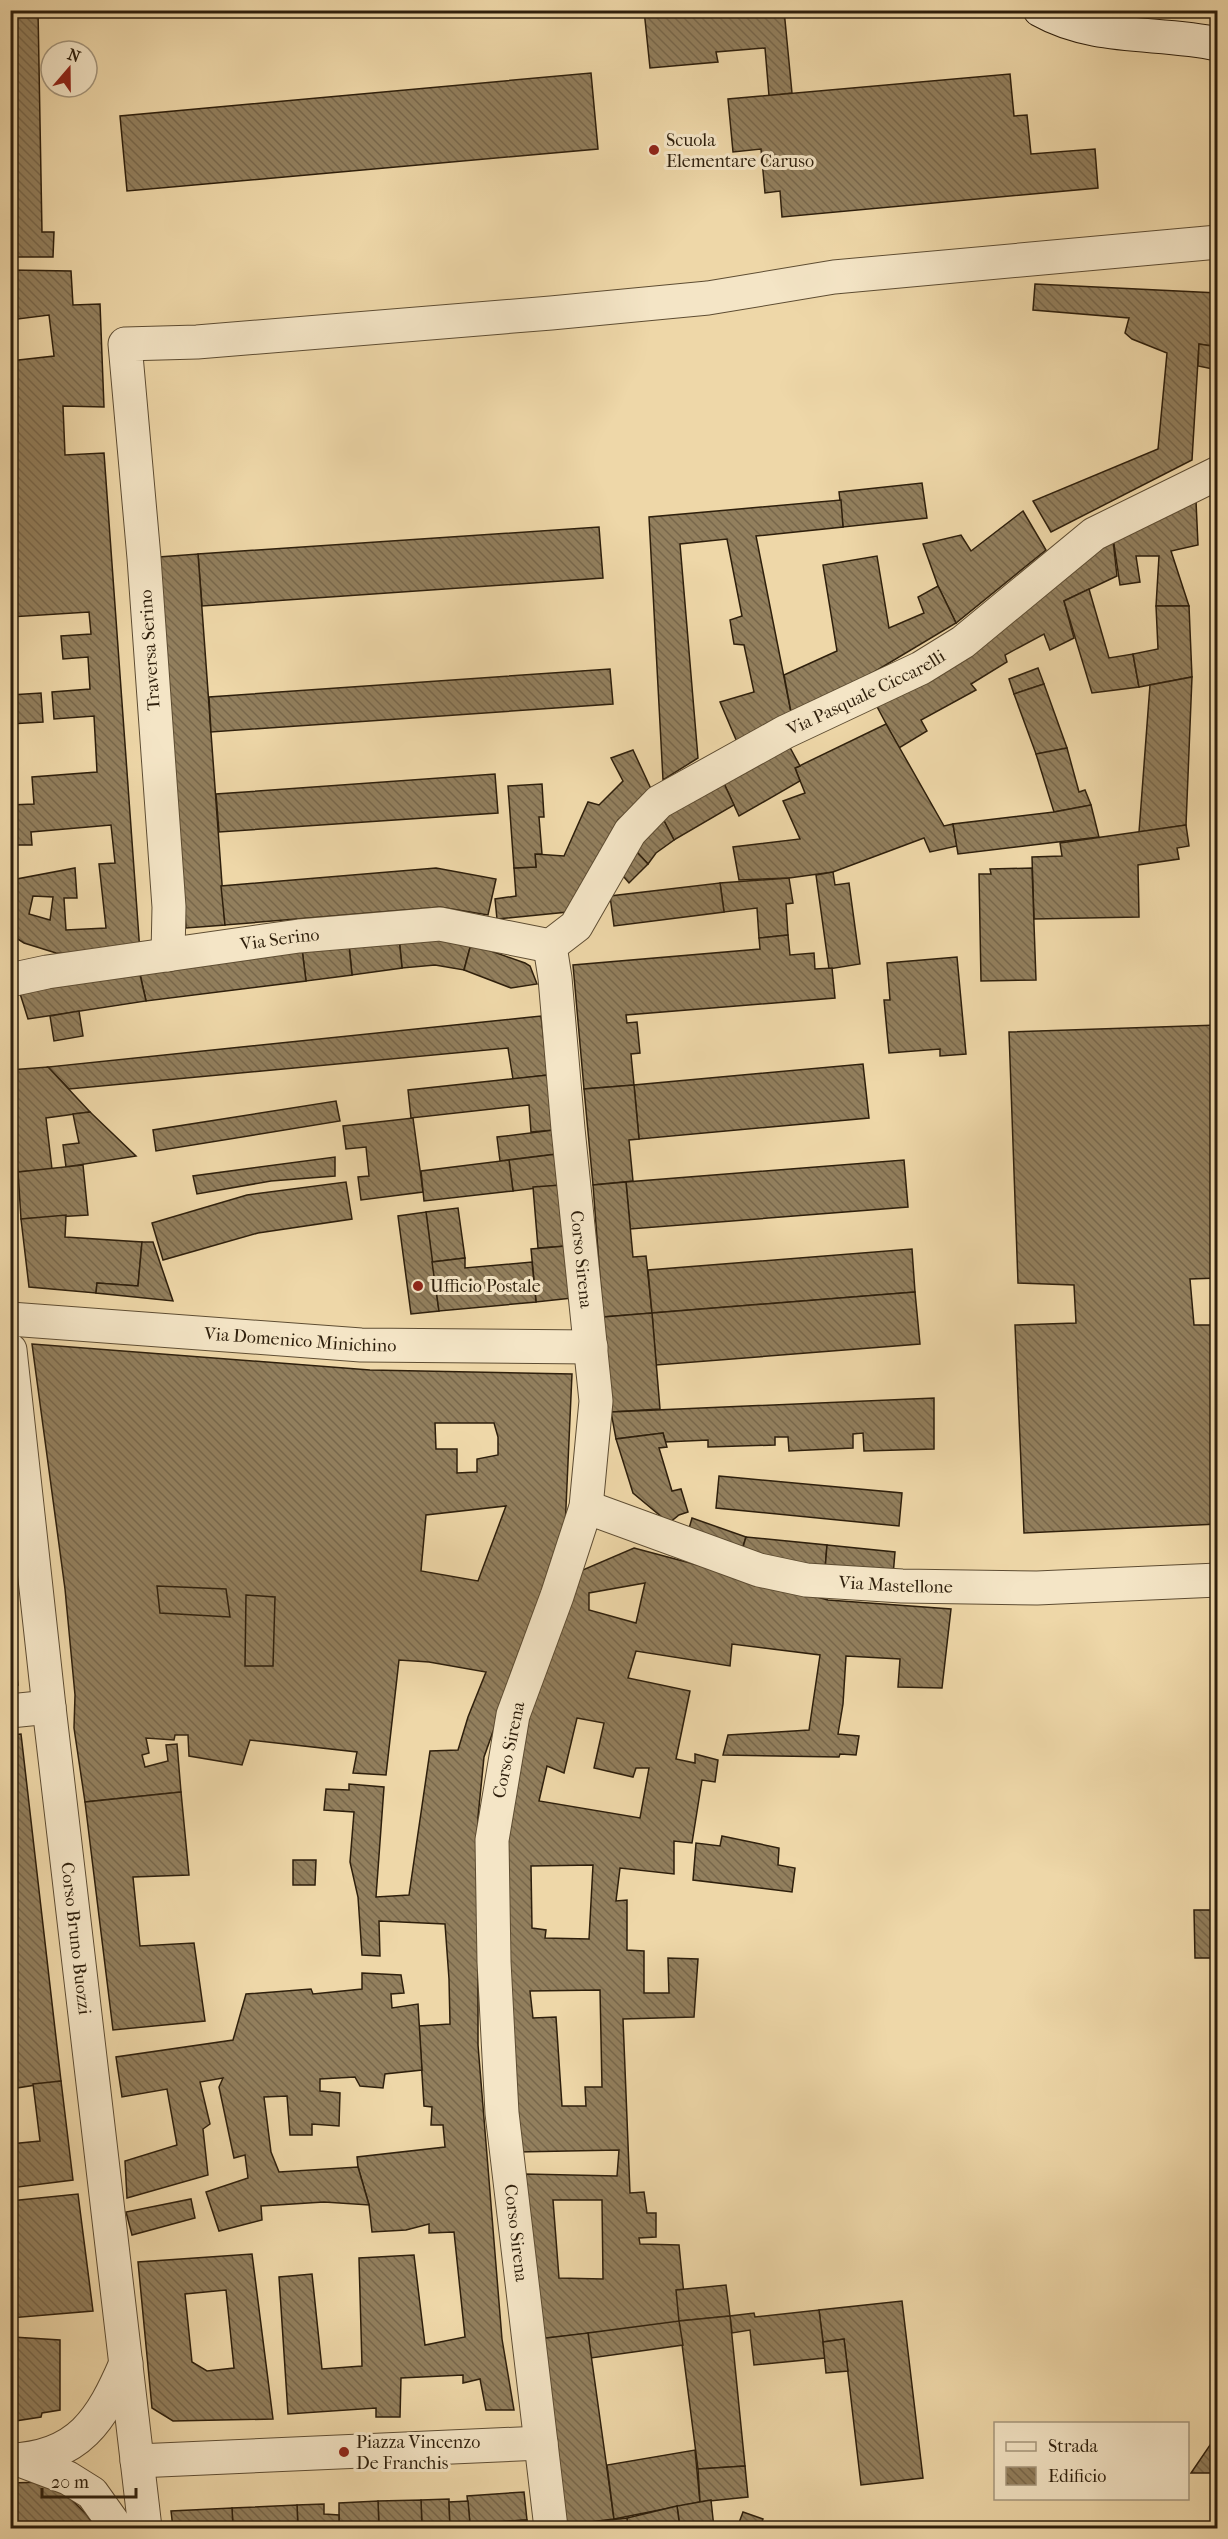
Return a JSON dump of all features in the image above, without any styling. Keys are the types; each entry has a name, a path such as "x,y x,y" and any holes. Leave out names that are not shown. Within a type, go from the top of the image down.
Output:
{"street":[{"path":"1041,11 1071,24 1112,33 1218,44"},
{"name":"Traversa Serino","path":"168,955 169,907 145,570 125,344 197,342 551,313 708,298 834,277 1218,242"},
{"name":"Via Pasquale Ciccarelli","path":"550,946 576,926 630,832 659,802 785,732 921,668 963,642 1094,534 1218,474"},
{"name":"Via Serino","path":"10,980 46,972 299,936 440,924 550,946"},
{"name":"Corso Sirena","path":"550,946 596,1401 586,1507 557,1596 513,1715 492,1840 494,1962 502,2113 551,2529"},
{"name":"Via Domenico Minichino","path":"10,1319 361,1345 591,1347"},
{"name":"Corso Bruno Buozzi","path":"10,1350 49,1707 127,2359 145,2529"},
{"name":"Via Mastellone","path":"586,1507 759,1570 806,1580 902,1586 1036,1588 1218,1580"},
{"path":"10,1711 49,1707"},
{"path":"15,2460 54,2453 86,2433 109,2403 127,2359"},
{"path":"137,2461 541,2443"},
{"path":"15,2460 68,2478 92,2493 117,2529"}],"building":[{"path":"10,10 38,10 42,232 54,232 53,257 10,257"},
{"path":"64,10 84,10 83,17 64,16"},
{"path":"644,10 784,10 792,93 769,96 765,48 716,52 718,62 650,68"},
{"path":"591,73 598,149 127,191 120,116"},
{"path":"1010,74 1014,116 1027,115 1031,154 1095,149 1098,188 782,217 780,191 765,193 761,149 733,152 728,99"},
{"path":"10,270 71,271 73,305 100,304 104,407 63,406 65,455 104,453 140,952 96,955 56,953 24,943 10,934 10,874 11,880 75,868 77,898 64,898 66,930 106,928 99,864 115,863 111,825 31,832 32,845 10,845 10,805 34,804 32,777 97,772 94,716 54,719 52,692 90,689 88,657 63,659 61,636 91,634 89,612 10,617 10,431 18,431 10,380 10,361 54,356 49,315 10,320","holes":["33,896 53,897 50,920 29,914"]},
{"path":"1035,284 1218,293 1218,347 1199,344 1192,460 1051,532 1033,501 1158,449 1167,353 1132,339 1125,333 1129,318 1033,310"},
{"path":"1199,344 1218,347 1218,370 1198,366"},
{"path":"922,483 927,518 843,527 839,492"},
{"path":"841,500 843,527 756,536 791,712 737,742 720,702 754,692 744,645 734,644 730,620 742,616 727,539 680,544 698,758 663,780 649,517"},
{"path":"1196,501 1198,545 1171,551 1189,606 1156,606 1159,556 1136,556 1140,582 1120,585 1112,531"},
{"path":"1023,511 1046,550 956,623 938,586 923,544 961,535 971,551"},
{"path":"599,527 603,578 202,606 198,554"},
{"path":"1112,531 1117,576 1064,601 1074,638 1050,650 1044,634 1005,655 1007,662 971,684 976,690 921,720 927,731 899,748 874,701"},
{"path":"198,554 225,925 186,928 159,557"},
{"path":"877,556 889,628 924,613 918,597 938,586 956,623 869,675 791,712 784,675 837,651 823,565"},
{"path":"1089,589 1109,658 1133,654 1139,687 1092,693 1064,601"},
{"path":"1156,606 1189,606 1192,677 1139,687 1133,654 1158,649"},
{"path":"1038,668 1044,684 1014,694 1009,679"},
{"path":"610,669 613,704 211,732 209,697"},
{"path":"1192,677 1186,825 1139,832 1150,685"},
{"path":"1044,684 1067,748 1036,754 1014,694"},
{"path":"41,693 43,722 10,724 10,715 16,714 16,704 10,705 10,695"},
{"path":"886,724 944,826 953,824 957,846 930,852 924,838 833,872 789,878 739,880 733,847 800,839 783,801 805,793 795,768"},
{"path":"787,742 800,766 795,768 800,781 739,816 721,777"},
{"path":"1067,748 1079,792 1085,790 1091,805 1054,812 1036,754"},
{"path":"633,750 652,791 618,820 568,912 497,919 495,899 516,896 514,868 536,867 535,854 564,856 588,802 599,805 623,781 611,758"},
{"path":"495,774 498,813 219,832 216,794"},
{"path":"721,777 734,805 674,840 661,815"},
{"path":"542,784 544,817 539,817 542,854 535,854 536,867 514,868 508,786"},
{"path":"1091,805 1099,837 958,854 953,824 1054,812"},
{"path":"661,815 674,840 656,853 648,864 635,850"},
{"path":"1186,825 1189,846 1177,848 1179,859 1138,865 1139,917 1034,919 1032,857 1062,856 1060,843"},
{"path":"635,850 648,864 629,883 618,870"},
{"path":"436,868 496,879 488,915 440,907 225,925 221,886"},
{"path":"1032,868 1036,980 981,981 979,874 991,874 990,869"},
{"path":"833,872 835,885 849,883 860,964 829,969 816,875"},
{"path":"789,878 793,903 786,904 788,935 759,938 757,908 724,912 720,883"},
{"path":"720,883 724,912 614,926 610,896"},
{"path":"788,935 790,955 814,953 815,969 832,968 835,998 626,1015 627,1023 637,1022 640,1053 631,1054 634,1085 584,1089 573,965 760,949 759,938"},
{"path":"440,937 471,944 464,970 435,965 402,968 399,938"},
{"path":"399,938 402,968 352,975 349,945"},
{"path":"471,944 530,966 537,984 511,988 464,970"},
{"path":"349,945 352,975 306,981 302,949"},
{"path":"302,949 306,981 146,1001 139,970"},
{"path":"957,957 966,1054 940,1056 940,1049 889,1053 884,1000 890,1000 887,963"},
{"path":"139,970 146,1001 28,1019 18,987"},
{"path":"79,1011 83,1036 54,1041 50,1016"},
{"path":"541,1016 548,1075 513,1079 508,1048 69,1089 48,1067"},
{"path":"1218,1025 1218,1278 1190,1279 1194,1325 1218,1325 1218,1524 1024,1533 1015,1325 1076,1323 1074,1285 1018,1283 1009,1032"},
{"path":"863,1064 869,1118 639,1139 634,1085"},
{"path":"48,1067 90,1112 46,1118 52,1169 18,1172 10,1113 10,1070"},
{"path":"548,1075 554,1130 531,1132 529,1105 411,1118 408,1090"},
{"path":"634,1085 639,1139 629,1140 633,1181 593,1185 584,1089"},
{"path":"336,1101 340,1121 156,1151 153,1130"},
{"path":"90,1112 136,1156 66,1167 63,1145 79,1143 73,1114"},
{"path":"413,1118 423,1192 361,1200 358,1177 369,1176 366,1147 346,1149 343,1126"},
{"path":"554,1130 557,1154 500,1161 497,1137"},
{"path":"557,1154 561,1185 513,1191 509,1160"},
{"path":"335,1157 335,1176 271,1181 197,1194 193,1176"},
{"path":"509,1160 513,1191 424,1201 421,1171"},
{"path":"904,1160 908,1207 630,1229 626,1182"},
{"path":"83,1165 88,1215 21,1219 18,1172"},
{"path":"346,1182 352,1219 258,1233 163,1260 152,1223 247,1195"},
{"path":"626,1182 633,1257 646,1256 652,1313 603,1317 593,1185"},
{"path":"561,1185 566,1246 538,1248 533,1187"},
{"path":"458,1208 465,1258 432,1262 426,1212"},
{"path":"426,1212 439,1311 411,1314 398,1216"},
{"path":"66,1215 65,1237 142,1242 138,1286 97,1283 96,1293 29,1287 21,1219"},
{"path":"142,1242 153,1242 173,1301 96,1293 97,1283 138,1286"},
{"path":"566,1246 572,1298 536,1302 531,1249"},
{"path":"912,1249 915,1292 652,1313 648,1270"},
{"path":"465,1258 465,1268 532,1262 536,1302 439,1311 432,1262"},
{"path":"915,1292 920,1344 656,1365 652,1313"},
{"path":"652,1313 660,1409 611,1412 603,1317"},
{"path":"32,1344 370,1370 572,1374 565,1529 484,1757 478,1817 478,2045 502,2339 514,2410 486,2410 480,2379 463,2383 463,2375 401,2378 400,2417 376,2417 376,2408 288,2414 279,2277 312,2274 322,2369 362,2366 359,2258 414,2255 425,2345 465,2337 454,2232 429,2233 429,2224 406,2230 372,2232 369,2205 357,2157 445,2147 443,2125 431,2125 432,2107 424,2106 419,2026 450,2024 445,1924 379,1921 380,1956 362,1955 358,1897 350,1862 354,1812 324,1810 326,1789 349,1790 349,1784 384,1787 376,1897 409,1895 430,1751 458,1750 486,1672 429,1662 399,1660 386,1775 353,1773 357,1752 250,1740 242,1765 189,1756 188,1735 175,1735 174,1740 146,1738 149,1753 142,1755 145,1767 168,1761 166,1745 177,1744 181,1792 85,1802 74,1728 75,1695 65,1589","holes":["435,1423 494,1423 498,1437 498,1455 477,1459 477,1472 457,1473 457,1449 436,1449","506,1506 478,1581 421,1571 426,1515"]},
{"path":"934,1398 934,1449 864,1451 863,1433 853,1434 853,1448 789,1451 788,1437 775,1437 775,1445 708,1447 708,1440 665,1442 663,1433 616,1439 611,1412"},
{"path":"663,1433 667,1447 659,1448 672,1491 681,1489 688,1512 679,1515 669,1523 633,1493 616,1439"},
{"path":"719,1476 902,1493 899,1526 716,1508"},
{"path":"692,1518 746,1537 742,1550 688,1532"},
{"path":"746,1537 827,1545 825,1570 742,1550"},
{"path":"827,1545 895,1552 893,1576 825,1570"},
{"path":"634,1548 828,1600 951,1609 942,1688 898,1687 900,1659 846,1656 843,1704 838,1734 859,1736 856,1755 840,1754 839,1757 723,1755 728,1735 809,1730 820,1655 732,1644 730,1666 636,1651 628,1678 690,1691 676,1759 695,1763 695,1754 718,1760 715,1782 702,1780 692,1843 674,1841 674,1874 620,1868 616,1901 627,1900 627,1950 644,1951 644,1993 669,1993 668,1958 698,1959 694,2017 623,2019 630,2193 644,2192 647,2213 656,2213 656,2237 639,2238 640,2244 679,2245 684,2295 721,2292 724,2318 538,2339 525,2174 617,2176 619,2150 517,2152 505,1837 523,1735 578,1572","holes":["645,1583 636,1623 589,1610 589,1593","577,1718 604,1723 594,1768 633,1777 636,1768 649,1768 640,1818 539,1801 547,1766 564,1773","593,1865 589,1939 545,1938 546,1930 532,1928 531,1866","600,1990 602,2087 585,2087 586,2106 562,2106 556,2017 533,2018 530,1991","553,2200 602,2200 603,2279 559,2278"]},
{"path":"157,1586 226,1589 230,1617 160,1613"},
{"path":"246,1595 275,1597 273,1666 245,1666"},
{"path":"10,1621 18,1685 10,1686"},
{"path":"21,1734 61,2081 10,2089 10,1735"},
{"path":"181,1792 189,1875 133,1877 140,1946 194,1943 205,2021 113,2030 85,1802"},
{"path":"722,1836 779,1848 778,1865 795,1868 792,1892 693,1880 696,1843 720,1846"},
{"path":"293,1860 316,1860 315,1885 293,1885"},
{"path":"1194,1910 1218,1910 1218,1958 1195,1958"},
{"path":"362,1973 401,1975 404,1993 391,1994 392,2008 418,2004 422,2070 385,2074 383,2088 360,2086 355,2077 320,2079 320,2091 340,2093 339,2126 312,2124 312,2135 290,2135 287,2096 264,2097 271,2152 279,2172 358,2167 369,2205 324,2202 261,2206 262,2220 219,2231 206,2192 248,2178 245,2155 234,2158 219,2087 223,2078 200,2082 210,2124 203,2129 208,2175 127,2198 125,2161 177,2145 167,2089 122,2097 116,2057 233,2040 246,1994 311,1989 313,1994 362,1989"},
{"path":"61,2081 73,2180 10,2188 10,2144 40,2141 33,2084"},
{"path":"78,2194 93,2311 10,2318 10,2201"},
{"path":"191,2199 195,2218 132,2235 126,2212"},
{"path":"252,2254 273,2419 173,2421 152,2408 138,2262","holes":["226,2290 234,2368 207,2371 192,2362 185,2294"]},
{"path":"726,2285 730,2316 679,2321 676,2290"},
{"path":"902,2301 923,2478 861,2485 844,2339 823,2342 819,2310"},
{"path":"819,2310 825,2358 754,2365 750,2330 732,2333 730,2316 754,2313 755,2317"},
{"path":"730,2316 745,2466 698,2469 679,2321"},
{"path":"679,2321 683,2345 591,2358 588,2333"},
{"path":"10,2323 13,2323 13,2337 60,2340 60,2410 42,2413 41,2417 15,2421 16,2416 10,2417"},
{"path":"588,2333 614,2519 566,2525 538,2339"},
{"path":"844,2339 848,2371 826,2373 823,2342"},
{"path":"1210,2445 1218,2447 1218,2473 1191,2473"},
{"path":"695,2450 700,2502 614,2519 607,2465"},
{"path":"745,2466 748,2497 700,2502 698,2469"},
{"path":"45,2482 60,2488 87,2515 96,2528 10,2526 10,2483"},
{"path":"524,2492 527,2520 470,2524 467,2496"},
{"path":"449,2499 450,2527 422,2528 421,2500"},
{"path":"421,2500 422,2528 379,2528 378,2501"},
{"path":"711,2500 714,2528 680,2528 677,2506"},
{"path":"378,2501 379,2528 339,2528 339,2503"},
{"path":"468,2501 470,2524 450,2527 449,2502"},
{"path":"324,2504 324,2514 339,2515 339,2528 298,2528 297,2505"},
{"path":"297,2505 298,2528 233,2528 232,2508"},
{"path":"677,2506 680,2528 628,2528 627,2518"},
{"path":"232,2508 233,2528 173,2528 171,2511"},
{"path":"743,2512 763,2519 760,2528 737,2528"},
{"path":"627,2518 628,2528 566,2528 566,2525"},
{"path":"527,2520 528,2528 493,2528 493,2522"},
{"path":"493,2522 493,2528 473,2528 473,2524"},
{"path":"473,2524 473,2528 447,2528 447,2527"}],"place":[{"name":"Scuola Elementare Caruso","path":"654,150"},
{"name":"Ufficio Postale","path":"418,1286"},
{"name":"Piazza Vincenzo De Franchis","path":"344,2452"}]}
